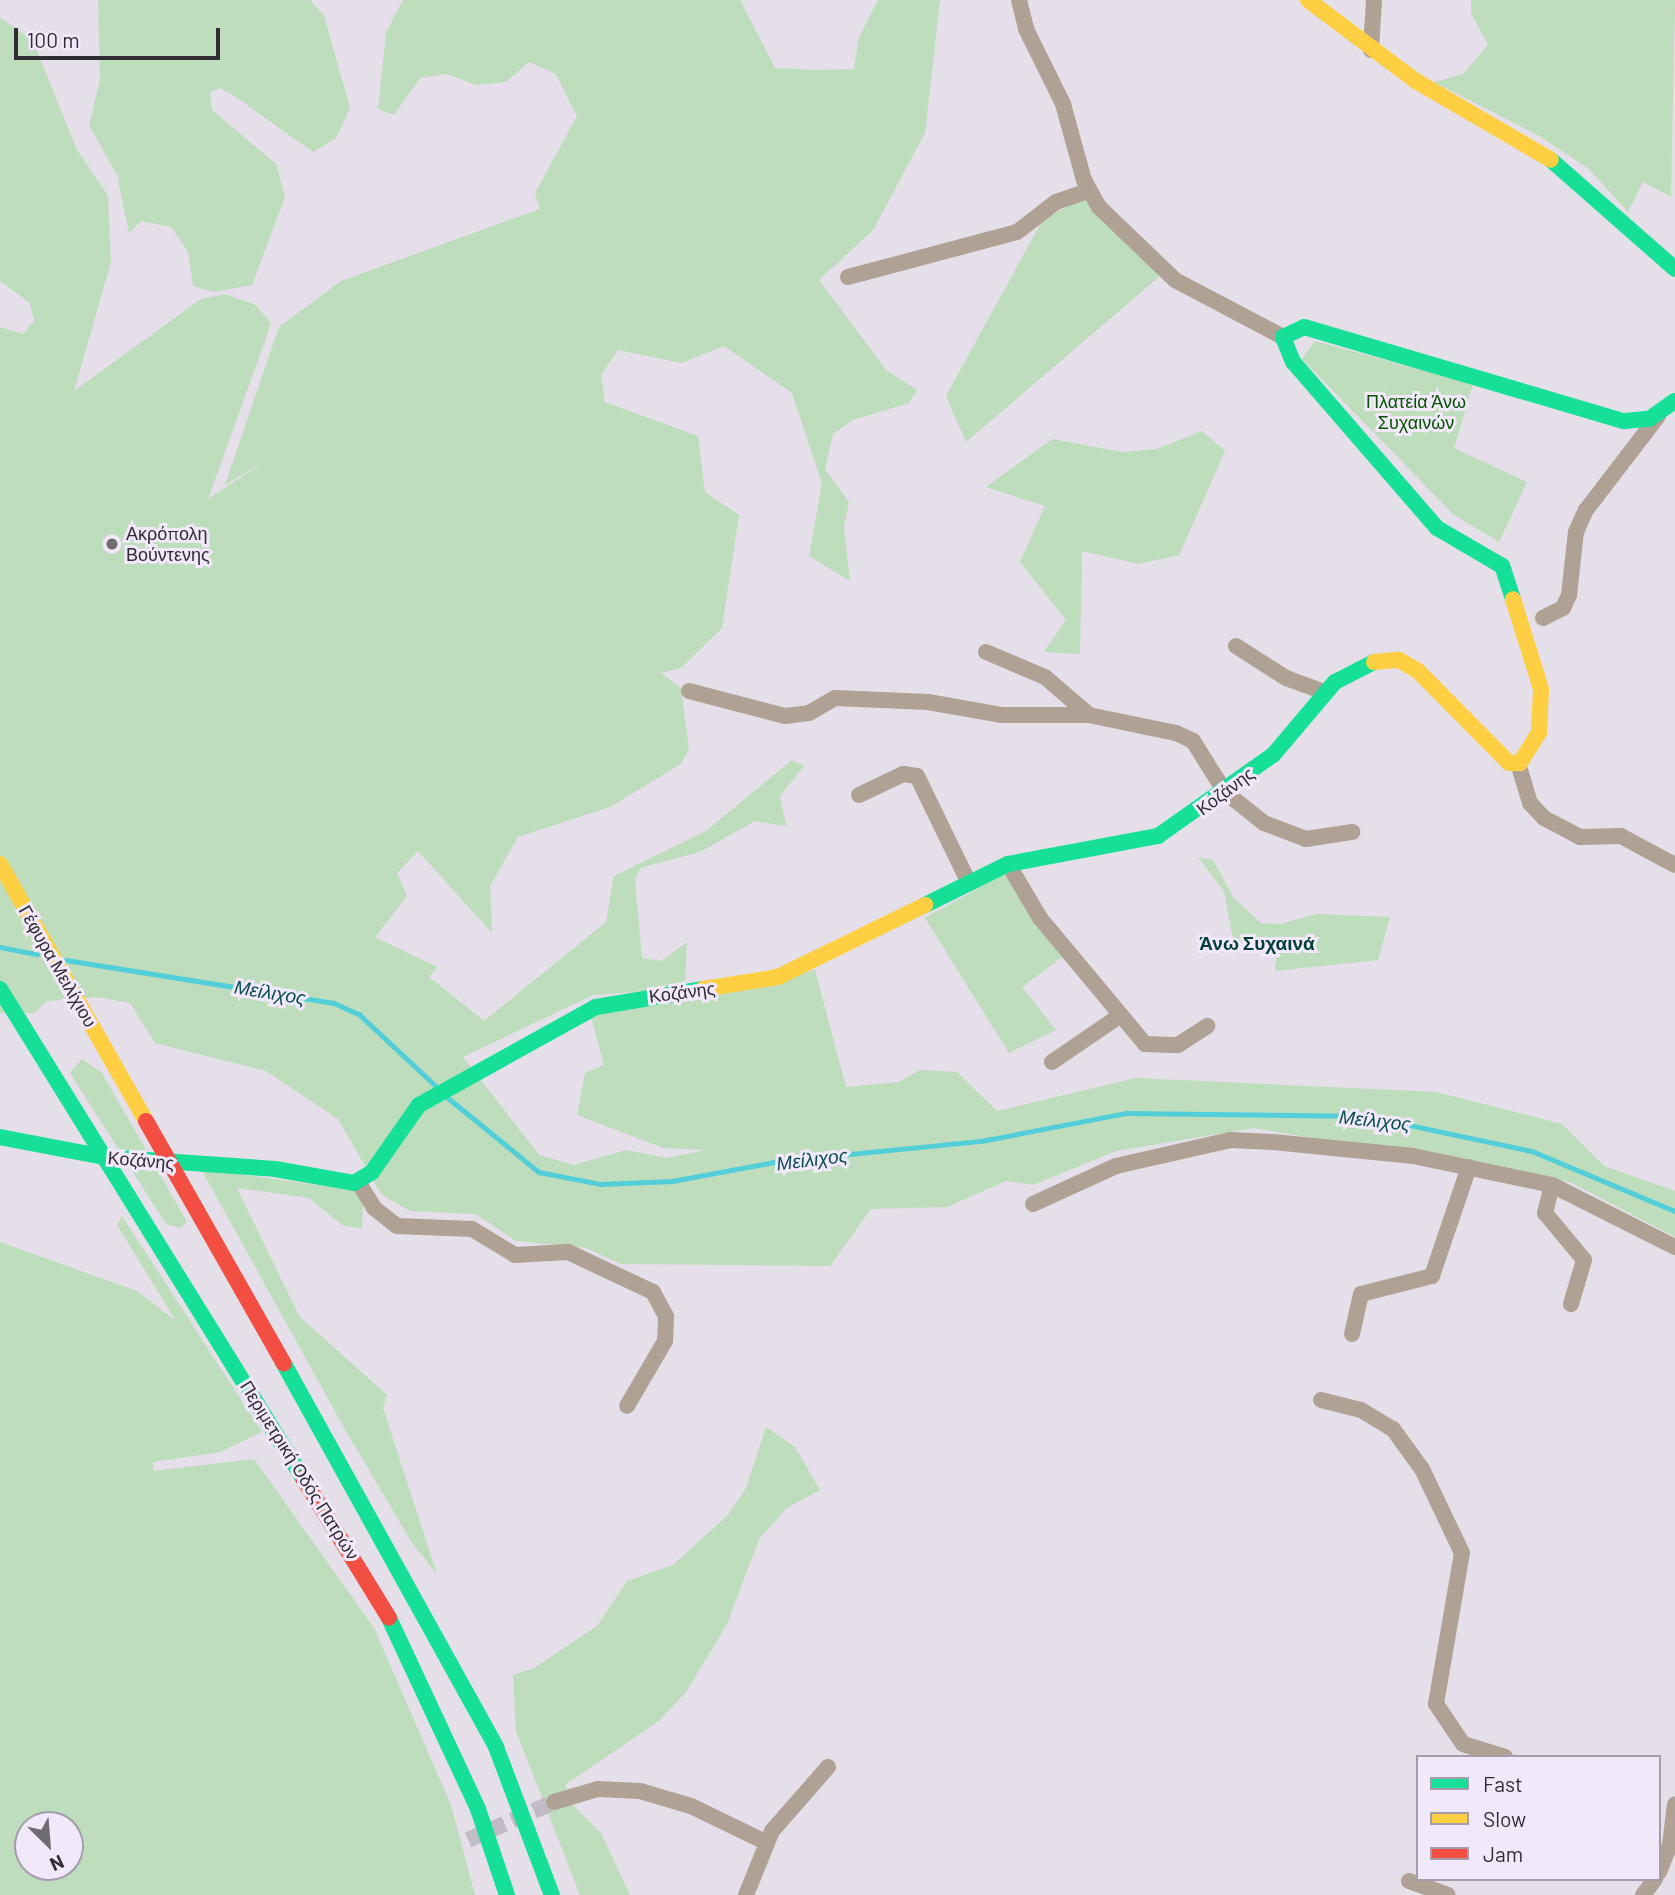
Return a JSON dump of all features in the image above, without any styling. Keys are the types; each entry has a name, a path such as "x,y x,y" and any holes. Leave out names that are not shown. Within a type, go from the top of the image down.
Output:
{"main road":[{"path":"1308,0 1371,50 1566,169 1637,243 1675,269"},
{"path":"1518,764 1537,739 1541,689 1502,566 1490,554 1437,528 1293,362 1283,337 1304,327 1624,421 1660,414 1675,401"},
{"name":"Κοζάνης","path":"0,1137 106,1157 358,1182 377,1166 410,1112 466,1076 596,1007 778,977 1008,864 1037,854 1153,838 1225,792 1278,750 1324,692 1372,661 1404,661 1443,691 1507,761 1518,764"},
{"name":"Γέφυρα Μειλίχιου","path":"0,864 117,1068"},
{"name":"Περιμετρική Οδός Πατρών","path":"0,989 90,1140 393,1622 478,1809 507,1895"},
{"name":"Περιμετρική Οδός Πατρών","path":"117,1068 476,1706 552,1895"}],"street":[{"path":"1019,0 1026,29 1063,104 1088,191 1175,280 1283,337"},
{"path":"1371,50 1374,0"},
{"path":"848,277 1017,232 1056,202 1088,191"},
{"path":"1543,618 1563,608 1569,595 1576,532 1586,510 1660,414"},
{"path":"1236,646 1286,678 1324,692"},
{"path":"986,652 1045,677 1089,715"},
{"path":"689,691 785,716 808,714 835,698 937,703 1014,716 1089,715 1193,741 1225,792 1290,835 1320,839 1352,832"},
{"path":"1518,764 1530,803 1544,818 1580,837 1621,836 1675,865"},
{"path":"859,795 903,774 917,776 969,883"},
{"path":"1008,864 1040,918 1145,1044 1164,1048 1206,1026"},
{"path":"1052,1062 1121,1015"},
{"path":"1033,1204 1116,1166 1230,1140 1469,1167 1552,1185 1675,1247"},
{"path":"1352,1334 1361,1294 1432,1276 1469,1167"},
{"path":"358,1182 380,1215 397,1226 465,1227 515,1255 568,1252 653,1292 666,1316 665,1341 627,1406"},
{"path":"1552,1185 1545,1213 1584,1260 1571,1304"},
{"path":"1321,1400 1361,1410 1393,1429 1422,1469 1462,1553 1436,1704 1464,1744 1499,1755"},
{"path":"746,1895 765,1842 828,1767"},
{"path":"554,1802 598,1789 640,1791 691,1807 765,1842"},
{"path":"1661,1868 1671,1846 1669,1804"},
{"path":"1409,1881 1448,1895"}],"green space":[{"path":"98,0 310,0 324,16 350,108 336,138 313,152 233,95 219,88 210,93 212,110 276,164 285,197 252,285 214,292 193,286 188,252 171,227 141,221 129,233 117,175 89,125 100,80"},
{"path":"403,0 740,0 775,68 815,70 854,69 859,37 878,0 940,0 925,133 873,230 819,280 886,370 917,390 909,403 853,420 833,434 825,469 849,502 844,527 850,581 809,556 822,484 792,393 724,346 681,363 618,350 601,375 605,402 698,436 705,492 739,515 722,628 681,668 661,673 681,688 689,749 681,764 610,807 518,837 490,886 492,933 418,851 397,873 407,896 375,937 437,967 429,977 484,1021 606,922 614,876 706,831 792,760 804,766 780,796 786,826 755,821 700,852 640,868 635,881 642,958 661,961 687,942 685,988 593,995 463,1057 539,1155 574,1165 626,1150 667,1158 706,1150 663,1148 577,1115 585,1073 604,1065 590,1013 815,970 846,1087 899,1082 920,1070 957,1072 997,1111 1136,1078 1436,1092 1562,1124 1604,1166 1675,1191 1675,1237 1570,1182 1254,1128 1116,1151 1033,1185 1006,1181 947,1207 871,1209 830,1266 621,1264 586,1248 516,1241 476,1214 410,1211 381,1194 338,1119 266,1071 155,1043 130,1003 97,997 47,1001 34,1013 0,1013 0,327 23,334 34,321 30,303 0,281 0,17 33,41 77,150 108,196 111,262 74,391 201,299 225,294 256,305 271,324 208,499 267,460 225,485 279,327 341,281 540,209 535,193 577,116 556,74 529,62 506,82 476,85 447,74 420,78 394,115 378,109 386,33"},
{"path":"1471,0 1675,0 1671,197 1643,182 1628,212 1589,169 1541,137 1434,82 1463,74 1488,45 1471,13"},
{"path":"1085,196 1160,276 966,442 946,396 1042,221"},
{"name":"Πλατεία Άνω Συχαινών","path":"1315,341 1473,384 1454,448 1527,482 1499,542 1454,515 1302,359"},
{"path":"1202,431 1225,451 1179,555 1139,564 1082,551 1080,654 1044,652 1066,620 1020,562 1045,506 986,487 1052,439 1122,452 1157,449"},
{"path":"1198,857 1213,860 1233,897 1261,923 1281,924 1316,914 1390,917 1378,960 1275,971 1277,949 1233,940 1224,891"},
{"path":"1004,874 1065,955 1022,987 1056,1030 1009,1053 925,918"},
{"path":"82,1059 102,1073 187,1222 180,1228 166,1224 70,1073"},
{"path":"201,1169 353,1190 363,1204 362,1229 342,1225 309,1198 237,1188 299,1316 387,1395 383,1408 437,1574 412,1543 342,1424"},
{"path":"122,1216 262,1432 220,1452 153,1462 153,1471 254,1459 374,1628 451,1805 475,1895 0,1895 0,1242 137,1291 176,1321 117,1225"},
{"path":"766,1427 795,1447 820,1490 787,1508 759,1539 727,1624 686,1692 660,1720 565,1785 573,1805 601,1833 630,1895 580,1895 516,1731 513,1675 534,1668 597,1626 627,1581 673,1565 728,1515 746,1488"}],"waterway":[{"name":"Μείλιχος","path":"0,947 37,954"},
{"name":"Μείλιχος","path":"66,960 334,1003 359,1014 436,1086"},
{"name":"Μείλιχος","path":"447,1097 539,1172 601,1184 672,1181 780,1161 981,1141 1126,1113 1367,1116 1532,1151 1675,1211"}],"tunnel":[{"path":"468,1840 554,1802"}],"traffic: fast":[{"path":"1551,160 1675,269"},
{"path":"1513,599 1502,566 1437,528 1293,362 1283,337 1304,327 1624,421 1649,419 1675,401"},
{"path":"925,905 1008,864 1158,836 1273,755 1335,682 1374,662"},
{"path":"0,989 303,1478"},
{"path":"0,1137 105,1157 275,1169 354,1183 372,1172 419,1105 596,1007 703,989"},
{"path":"284,1364 496,1747 552,1895"},
{"path":"389,1618 478,1809 507,1895"}],"traffic: slow":[{"path":"1308,0 1416,81 1551,160"},
{"path":"1374,662 1399,660 1418,671 1509,763 1520,763 1539,732 1541,689 1513,599"},
{"path":"0,864 146,1121"},
{"path":"703,989 778,977 925,905"}],"traffic: jam":[{"path":"146,1121 284,1364"},
{"path":"303,1478 389,1618"}],"place":[{"name":"Ακρόπολη Βούντενης","path":"112,544"}],"district":[{"name":"Άνω Συχαινά","path":"1257,943"}]}
